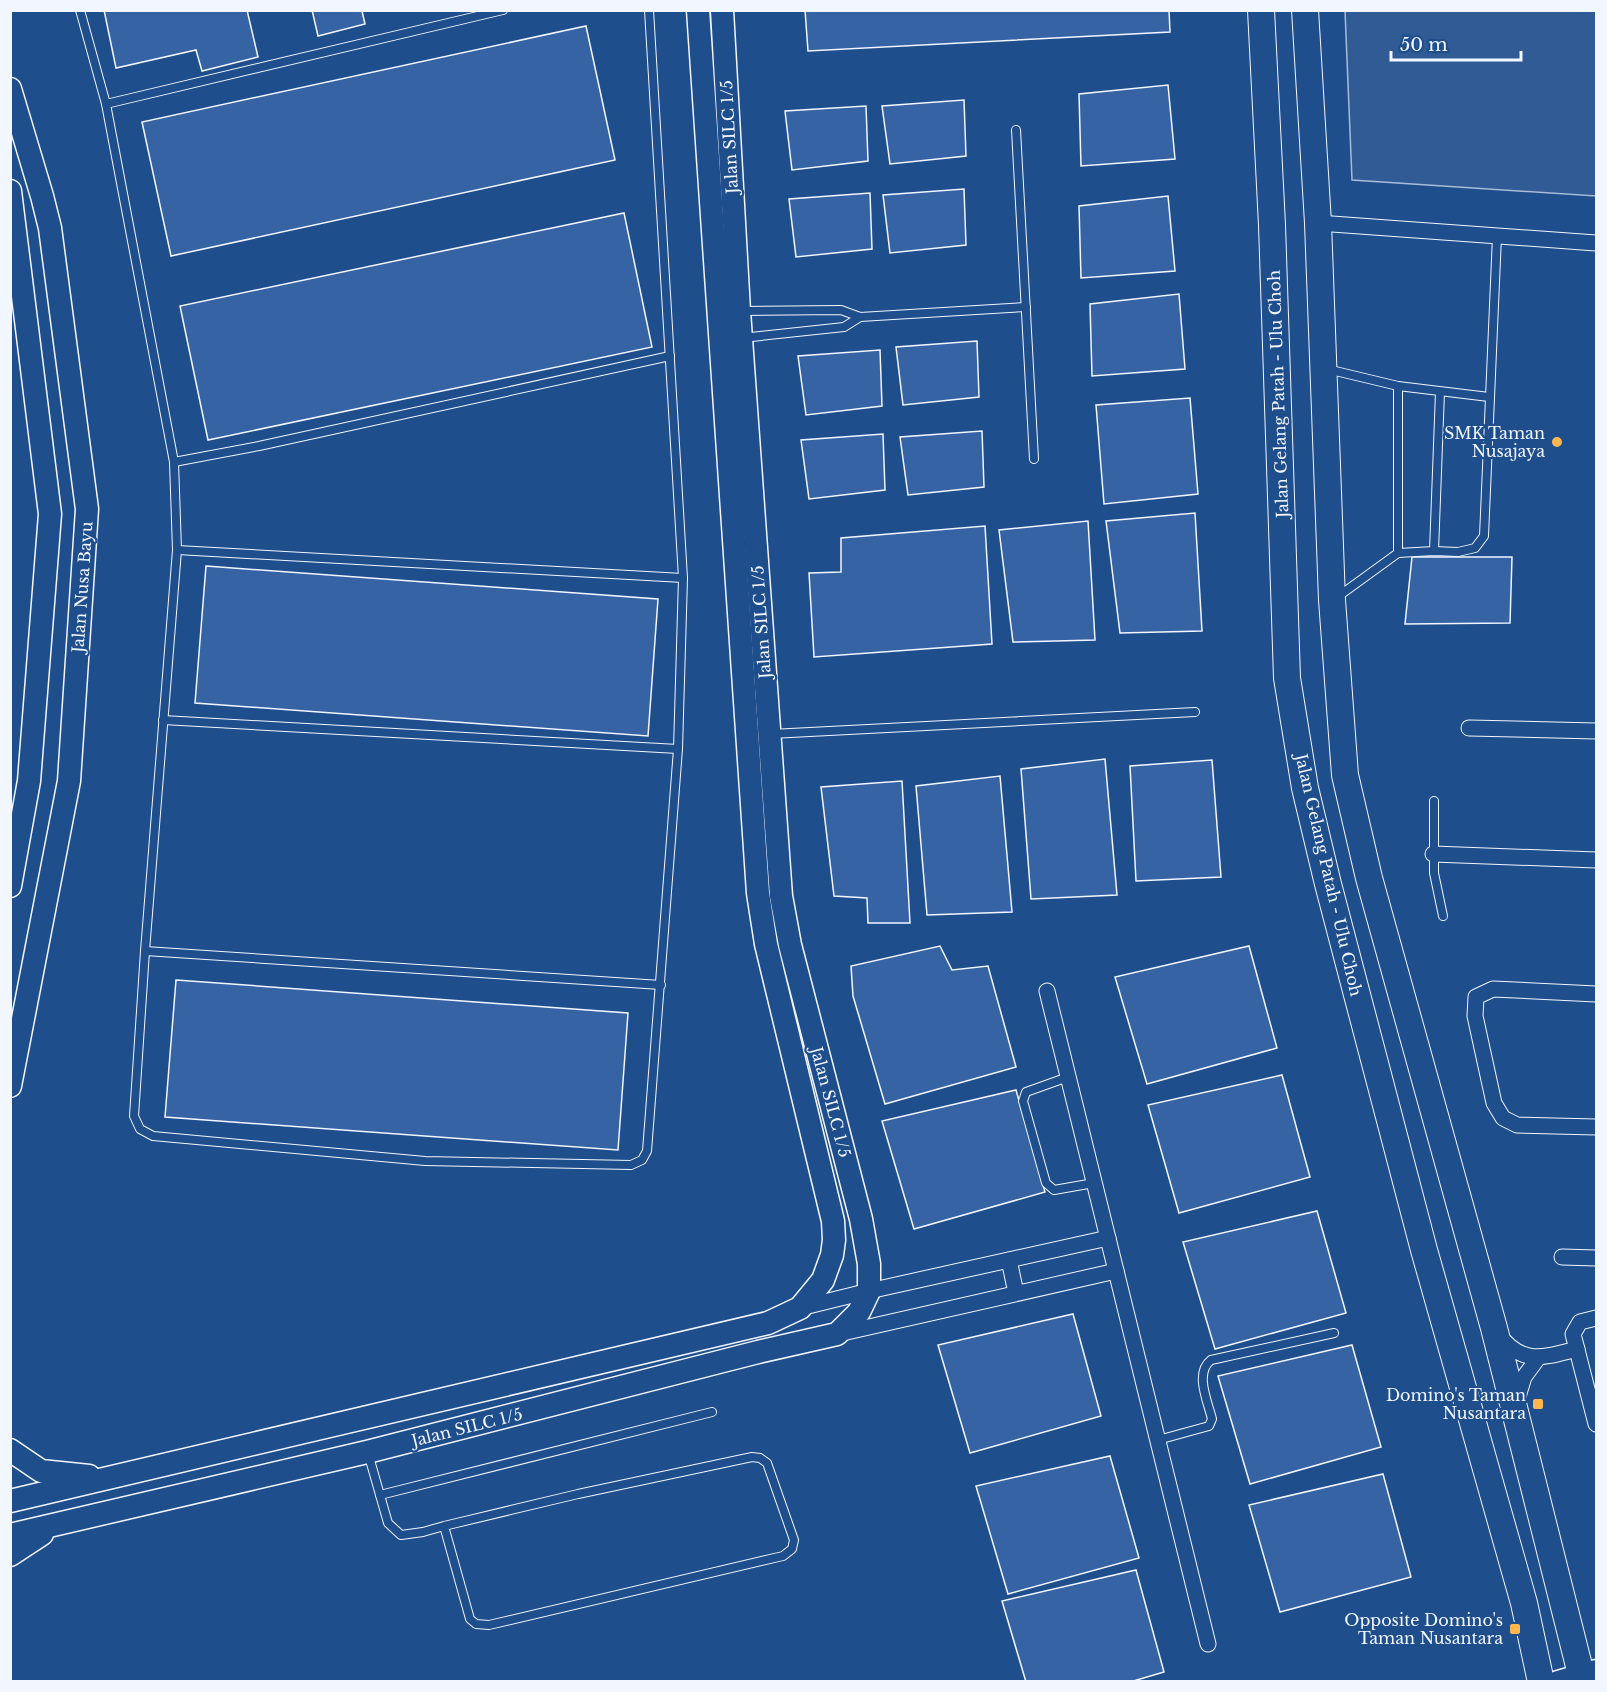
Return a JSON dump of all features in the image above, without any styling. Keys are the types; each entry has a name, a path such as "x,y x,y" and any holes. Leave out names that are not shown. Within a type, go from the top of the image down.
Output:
{"main road":[{"name":"Jalan Gelang Patah - Ulu Choh","path":"1261,10 1272,225 1287,678 1305,788 1424,1250 1524,1603 1541,1682"},
{"path":"1305,10 1318,223 1332,600 1345,775 1369,878 1494,1328 1580,1677"}],"street":[{"name":"Jalan SILC 1/5","path":"10,1501 768,1323 800,1308 823,1280 832,1255 833,1221 766,944 758,893 698,10"},
{"name":"Jalan SILC 1/5","path":"722,10 739,311 781,896 790,945 861,1219 869,1264 869,1291"},
{"name":"Jalan Nusa Bayu","path":"10,89 50,228 87,509 69,781 10,1086"},
{"path":"10,886 29,781 50,514 11,195 42,196"},
{"path":"1318,223 1596,243"},
{"path":"14,230 50,228"},
{"path":"10,317 34,380"},
{"path":"1469,728 1596,731"},
{"path":"1433,854 1596,860"},
{"path":"1596,994 1493,989 1476,997 1475,1016 1494,1103 1503,1118 1517,1125 1596,1127"},
{"path":"1047,991 1208,1644"},
{"path":"800,1308 1108,1238"},
{"path":"1562,1257 1596,1258"},
{"path":"1009,1260 1016,1293"},
{"path":"837,1334 1116,1271"},
{"path":"837,1334 859,1312 869,1291"},
{"path":"1596,1318 1580,1322 1573,1334 1596,1424"},
{"path":"1494,1328 1505,1343 1516,1351 1538,1358 1577,1349"},
{"name":"Jalan SILC 1/5","path":"10,1535 367,1452 837,1334"},
{"path":"1515,1413 1518,1393 1524,1377 1538,1358"},
{"path":"10,1450 40,1471 109,1477"},
{"path":"10,1555 56,1526"}],"lane":[{"path":"80,10 106,104 174,462 177,550 134,1116 140,1129 153,1136 425,1161 631,1165 642,1160 647,1151 678,749 683,578 649,10"},
{"path":"106,104 503,10"},
{"path":"1016,130 1034,459"},
{"path":"1332,600 1398,553 1434,550 1458,552 1475,548 1484,536 1497,236"},
{"path":"739,311 842,310 860,316 1026,307"},
{"path":"741,338 844,327 860,316"},
{"path":"174,462 259,446 670,356"},
{"path":"1322,368 1398,386 1489,397"},
{"path":"1398,386 1398,553"},
{"path":"1434,550 1440,392"},
{"path":"177,550 683,578"},
{"path":"769,734 1195,712"},
{"path":"163,720 678,749"},
{"path":"1434,801 1434,873 1443,916"},
{"path":"145,951 661,985"},
{"path":"1068,1077 1026,1092 1023,1101 1046,1183 1054,1190 1094,1183"},
{"path":"1158,1440 1209,1426 1212,1419 1202,1374 1204,1365 1211,1360 1334,1333"},
{"path":"380,1495 712,1412"},
{"path":"367,1452 388,1523 401,1535 423,1532 444,1526 578,1494 752,1457 760,1458 766,1463 794,1540 792,1549 783,1556 489,1625 476,1624 470,1619 444,1526"}],"shaded area":[{"path":"1345,11 1596,11 1596,196 1352,180"}],"building":[{"path":"104,10 247,10 258,57 202,71 196,50 116,68"},
{"path":"312,10 365,10 362,11 365,24 318,36"},
{"path":"805,10 1169,10 1170,32 808,51"},
{"path":"586,26 615,160 171,256 142,122"},
{"path":"1168,85 1175,159 1081,166 1079,94"},
{"path":"964,100 966,156 890,164 882,106"},
{"path":"866,106 868,161 792,170 785,111"},
{"path":"964,189 966,245 890,253 883,195"},
{"path":"870,193 872,249 796,257 789,199"},
{"path":"1168,196 1175,271 1081,278 1079,206"},
{"path":"624,213 652,347 208,440 180,306"},
{"path":"1179,294 1185,369 1092,376 1090,304"},
{"path":"977,341 979,397 903,405 896,347"},
{"path":"880,350 882,406 806,415 798,356"},
{"path":"1190,398 1198,494 1104,504 1096,405"},
{"path":"982,431 984,487 908,495 900,437"},
{"path":"883,434 885,490 809,499 801,440"},
{"path":"1195,513 1202,631 1120,633 1106,521"},
{"path":"1088,521 1095,640 1013,642 999,530"},
{"path":"985,526 992,644 814,657 809,573 841,572 841,538"},
{"path":"1412,557 1512,557 1510,623 1405,624"},
{"path":"206,566 658,599 648,736 195,703"},
{"path":"1105,759 1117,895 1031,899 1021,769"},
{"path":"1212,760 1221,877 1136,881 1130,766"},
{"path":"1000,776 1012,912 927,915 916,786"},
{"path":"902,781 910,923 868,923 867,898 834,896 821,787"},
{"path":"940,946 952,970 988,966 1016,1067 885,1104 853,996 851,966"},
{"path":"1249,946 1277,1048 1147,1084 1115,977"},
{"path":"176,980 628,1013 618,1150 165,1117"},
{"path":"1282,1075 1310,1177 1179,1213 1148,1105"},
{"path":"1016,1090 1045,1192 914,1229 882,1121"},
{"path":"1317,1211 1346,1313 1215,1349 1183,1242"},
{"path":"1073,1314 1101,1416 970,1453 938,1345"},
{"path":"1352,1345 1381,1447 1250,1484 1218,1376"},
{"path":"1110,1456 1139,1558 1008,1594 976,1486"},
{"path":"1383,1474 1411,1577 1280,1612 1249,1505"},
{"path":"1136,1570 1164,1672 1130,1682 1026,1682 1002,1601"}],"place":[{"name":"SMK Taman Nusajaya","path":"1557,442"},
{"name":"Domino's Taman Nusantara","path":"1538,1404"},
{"name":"Opposite Domino's Taman Nusantara","path":"1515,1629"}]}
